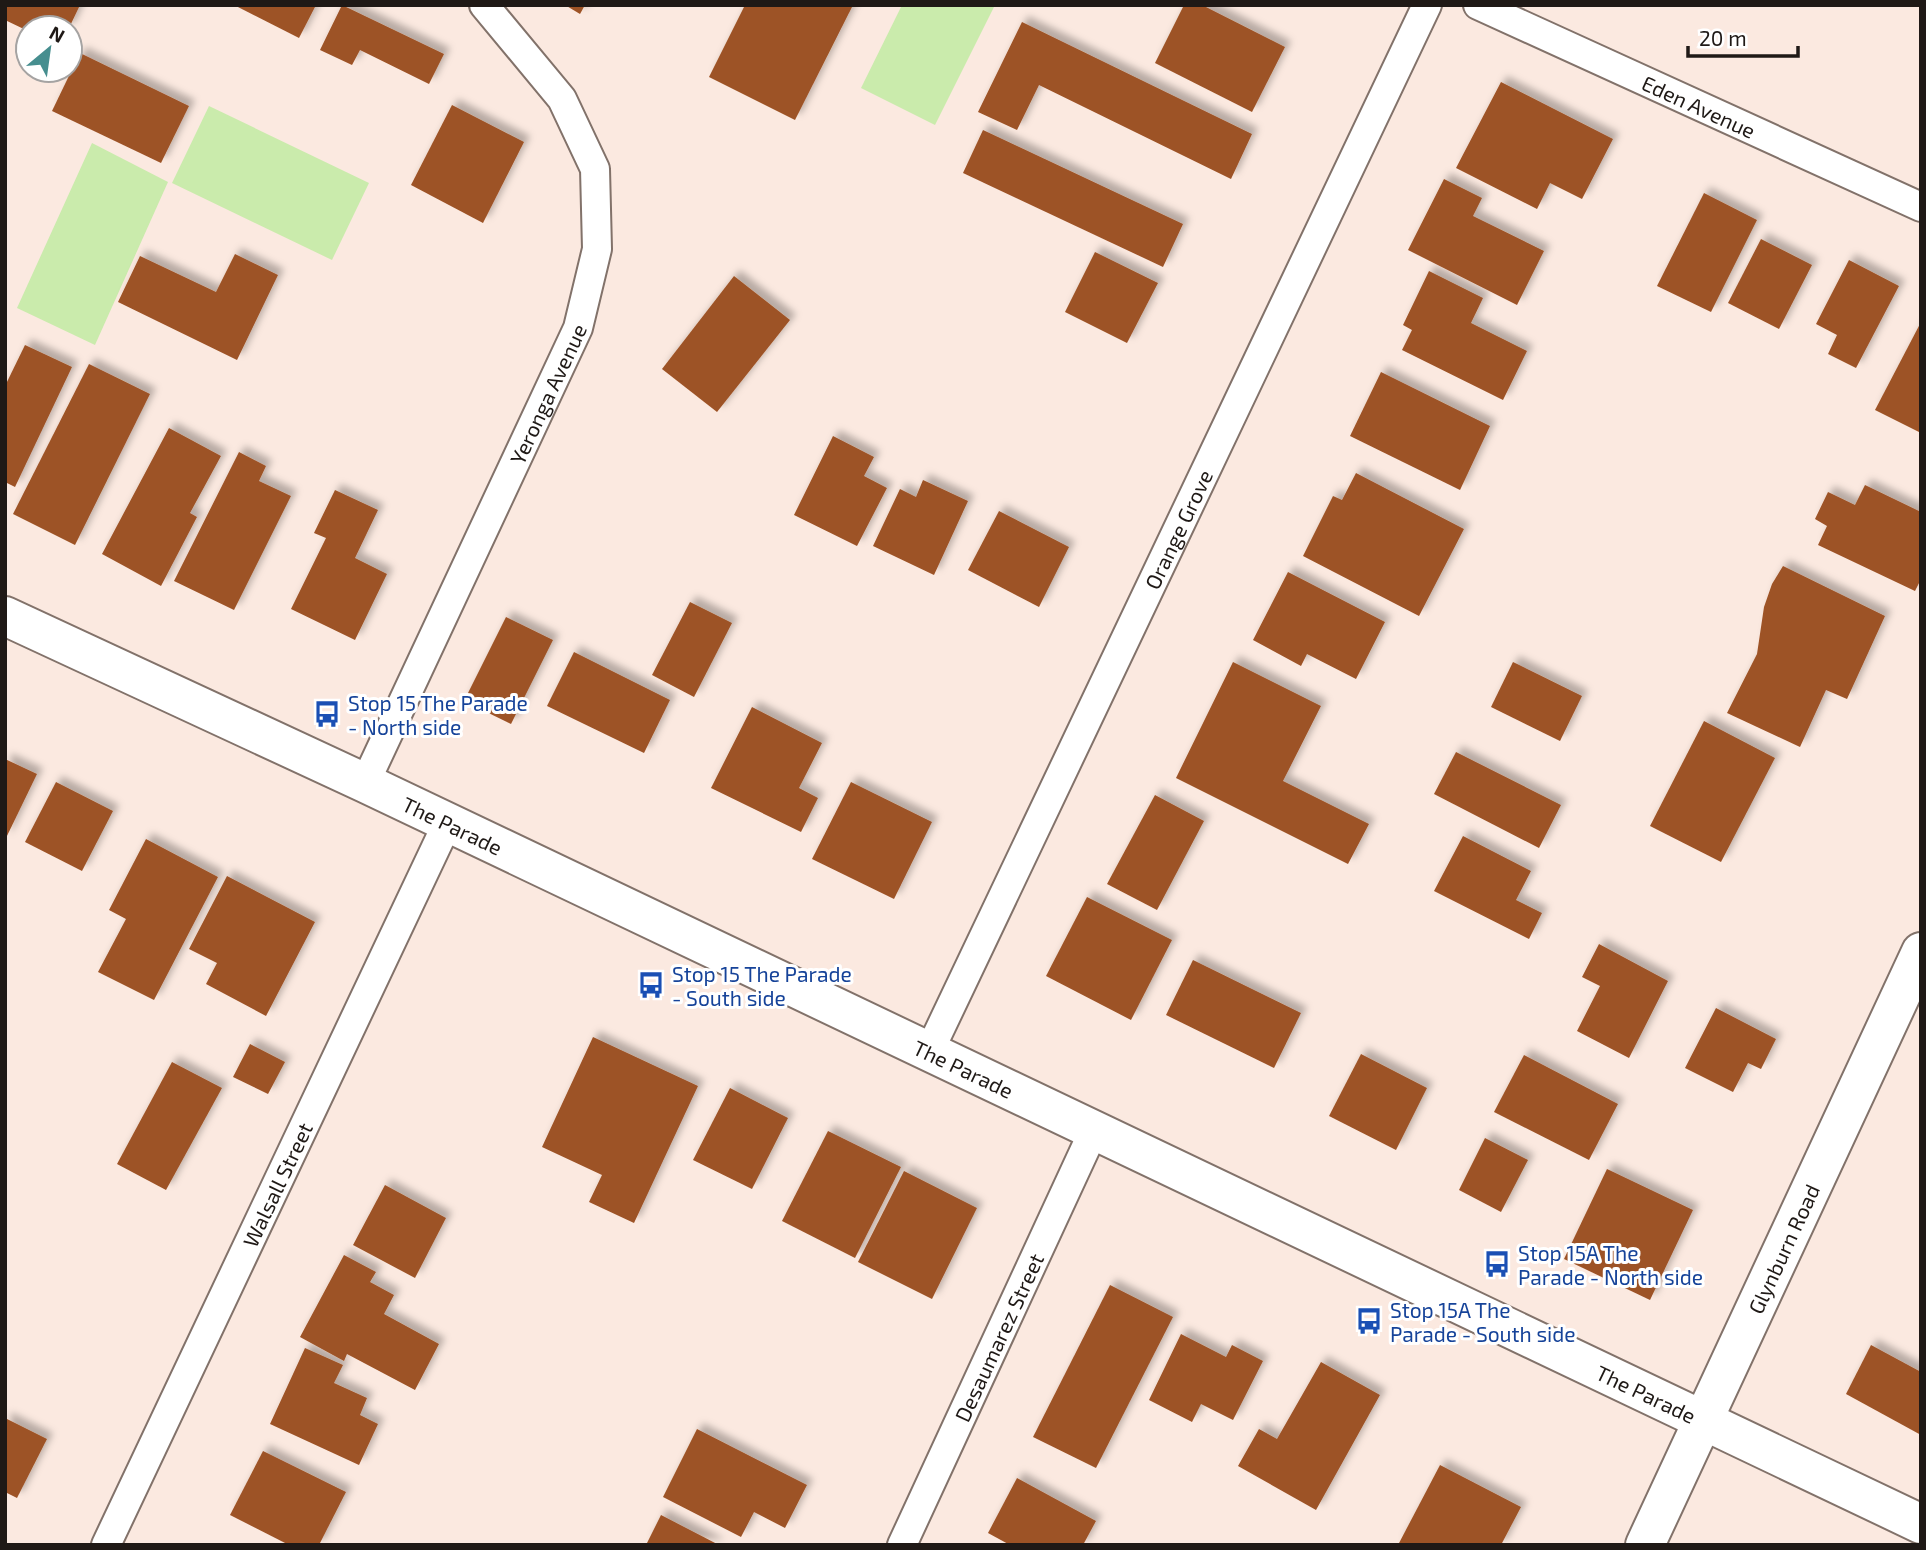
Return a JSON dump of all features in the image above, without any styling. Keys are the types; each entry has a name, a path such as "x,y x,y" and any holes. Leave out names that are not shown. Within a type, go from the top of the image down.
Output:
{"main road":[{"name":"The Parade","path":"5,616 365,783 1921,1524"},
{"name":"Glynburn Road","path":"1645,1545 1921,952"}],"street":[{"name":"Yeronga Avenue","path":"365,783 578,328 597,249 595,169 562,99 484,5"},
{"name":"Orange Grove","path":"929,1052 1427,5"},
{"name":"Eden Avenue","path":"1478,5 1921,207"},
{"name":"Walsall Street","path":"106,1545 447,824"},
{"name":"Desaumarez Street","path":"902,1545 1094,1130"}],"green space":[{"path":"902,5 995,5 935,125 861,88"},
{"path":"209,106 369,183 332,260 172,183"},
{"path":"92,143 168,182 95,345 17,308"}],"building":[{"path":"5,5 80,5 76,14 14,14 14,24 5,20"},
{"path":"234,5 316,5 299,38"},
{"path":"342,5 444,54 429,84 360,50 352,65 320,50"},
{"path":"565,5 585,5 580,14"},
{"path":"745,5 853,5 795,120 709,77"},
{"path":"1184,5 1202,5 1285,47 1252,112 1155,63"},
{"path":"1022,22 1252,134 1231,179 1039,85 1017,130 978,112"},
{"path":"84,55 189,106 161,163 52,111 65,84 84,84"},
{"path":"1501,82 1613,139 1582,199 1550,183 1537,209 1456,168"},
{"path":"452,105 524,142 483,223 411,185"},
{"path":"983,130 1183,224 1163,267 963,173"},
{"path":"1444,179 1482,198 1473,216 1544,251 1517,305 1408,250"},
{"path":"1704,193 1757,220 1711,312 1657,286"},
{"path":"1761,239 1812,265 1779,329 1728,303"},
{"path":"1095,252 1158,283 1127,343 1065,312"},
{"path":"235,254 278,275 237,360 118,302 140,256 216,292"},
{"path":"1849,260 1899,286 1856,368 1828,354 1837,335 1816,324"},
{"path":"1429,271 1483,298 1471,323 1527,351 1503,400 1402,350 1412,330 1403,325"},
{"path":"734,276 790,320 717,412 662,369"},
{"path":"1921,322 1921,433 1875,410"},
{"path":"25,345 72,367 15,487 5,482 5,386"},
{"path":"89,364 150,394 75,545 13,514"},
{"path":"1381,372 1490,426 1460,490 1350,436"},
{"path":"169,428 221,456 190,513 197,517 161,586 102,554"},
{"path":"833,436 874,457 864,476 887,488 857,546 794,515"},
{"path":"239,452 266,466 259,481 291,496 234,610 174,581"},
{"path":"1356,473 1464,529 1419,616 1303,556 1333,496 1342,500"},
{"path":"923,480 968,501 934,575 873,546 900,489 916,497"},
{"path":"1865,485 1921,512 1921,579 1915,591 1818,545 1827,526 1815,519 1828,492 1855,505"},
{"path":"335,490 378,510 355,558 387,574 355,640 291,609 326,538 314,533"},
{"path":"999,511 1069,547 1039,607 968,570"},
{"path":"1783,566 1885,616 1847,699 1826,690 1800,747 1727,713 1757,654 1764,607 1772,584"},
{"path":"1288,572 1385,622 1356,679 1307,654 1301,666 1253,640"},
{"path":"690,602 732,623 694,697 652,675"},
{"path":"506,617 553,640 511,724 464,701"},
{"path":"574,652 670,700 644,753 547,706"},
{"path":"1233,662 1321,706 1283,781 1369,824 1348,864 1176,778"},
{"path":"1513,662 1582,696 1560,741 1491,707"},
{"path":"752,707 822,743 799,788 818,798 801,832 711,788"},
{"path":"1704,721 1775,758 1721,862 1650,826"},
{"path":"1456,752 1561,805 1539,848 1434,794"},
{"path":"5,759 37,774 5,840"},
{"path":"56,782 113,811 82,871 25,842"},
{"path":"851,782 932,822 894,899 812,859"},
{"path":"1155,795 1204,821 1157,910 1107,884"},
{"path":"1463,836 1531,871 1516,900 1542,913 1529,939 1434,891"},
{"path":"146,839 218,877 154,1000 98,972 126,919 109,910"},
{"path":"227,876 315,922 266,1016 206,984 217,963 189,949"},
{"path":"1087,897 1172,940 1131,1020 1046,976"},
{"path":"1599,944 1668,981 1629,1058 1577,1031 1600,986 1582,977"},
{"path":"1193,960 1301,1013 1274,1068 1166,1015"},
{"path":"1716,1008 1776,1039 1761,1069 1748,1063 1733,1092 1685,1068"},
{"path":"593,1037 698,1086 634,1223 589,1202 602,1175 542,1147"},
{"path":"250,1044 285,1062 268,1094 233,1077"},
{"path":"1361,1054 1427,1088 1396,1150 1329,1116"},
{"path":"1524,1055 1618,1104 1589,1160 1494,1112"},
{"path":"172,1062 222,1088 166,1190 117,1164"},
{"path":"730,1088 788,1118 752,1189 693,1160"},
{"path":"828,1131 901,1167 855,1258 782,1221"},
{"path":"1485,1138 1528,1160 1501,1212 1459,1190"},
{"path":"1607,1169 1693,1210 1650,1300 1564,1259"},
{"path":"904,1171 977,1208 932,1299 858,1262"},
{"path":"385,1185 446,1218 415,1278 353,1245"},
{"path":"344,1255 376,1272 370,1282 394,1295 384,1314 439,1344 415,1390 347,1354 344,1361 300,1337"},
{"path":"1110,1285 1173,1317 1096,1468 1033,1437"},
{"path":"1181,1334 1226,1357 1232,1345 1263,1361 1233,1420 1201,1404 1192,1422 1149,1400"},
{"path":"1871,1345 1921,1372 1921,1435 1846,1394"},
{"path":"305,1348 343,1365 334,1383 367,1398 360,1415 378,1424 359,1465 270,1424"},
{"path":"1321,1362 1380,1395 1316,1510 1238,1466 1259,1429 1277,1439"},
{"path":"5,1418 47,1439 17,1498 5,1492"},
{"path":"697,1429 807,1485 785,1528 754,1512 741,1537 663,1497"},
{"path":"263,1451 346,1492 319,1545 289,1545 230,1515"},
{"path":"1440,1465 1521,1507 1501,1545 1398,1545"},
{"path":"1017,1478 1096,1521 1083,1545 1010,1545 988,1533"},
{"path":"661,1515 719,1545 646,1545"}],"place":[{"name":"Stop 15 The Parade - North side","path":"327,714"},
{"name":"Stop 15 The Parade - South side","path":"651,985"},
{"name":"Stop 15A The Parade - North side","path":"1497,1264"},
{"name":"Stop 15A The Parade - South side","path":"1369,1321"}]}
